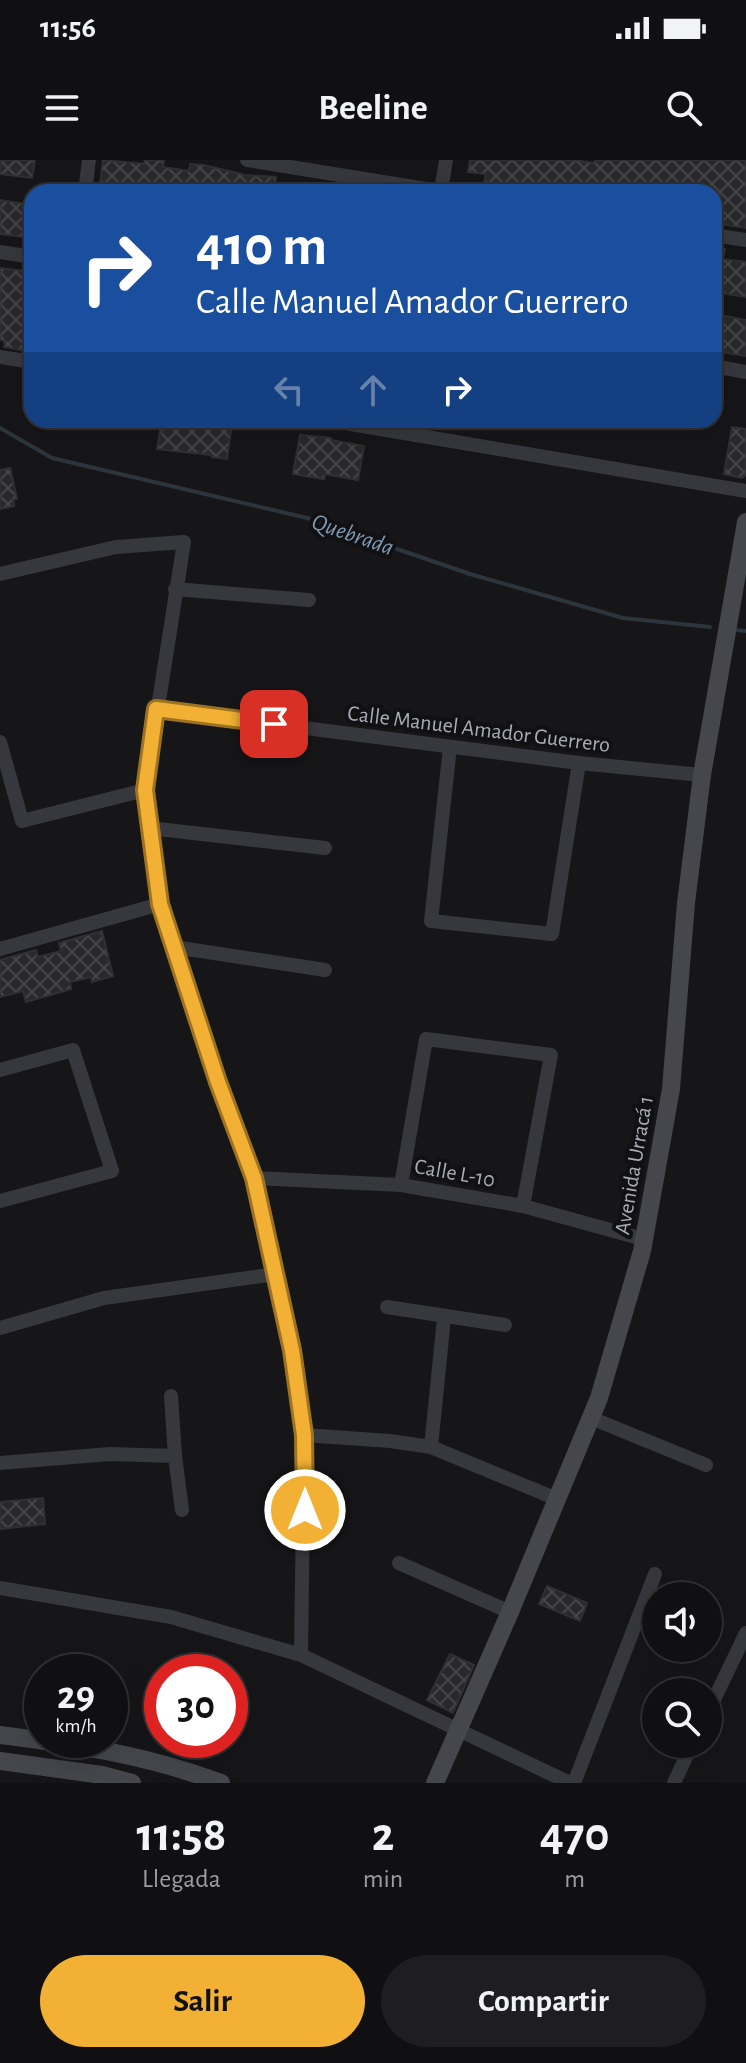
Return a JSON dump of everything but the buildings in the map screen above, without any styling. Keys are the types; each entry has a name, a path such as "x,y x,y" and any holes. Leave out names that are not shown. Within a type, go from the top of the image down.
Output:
{"street":[{"path":"86,184 89,160"},
{"path":"247,160 394,184"},
{"path":"444,184 446,160"},
{"path":"722,236 746,240"},
{"path":"0,252 24,256"},
{"path":"0,357 24,361"},
{"path":"722,368 746,372"},
{"path":"415,428 746,491"},
{"name":"Avenida Urracá 1","path":"435,1783 591,1418 643,1239 671,1089 686,903 702,775 746,522"},
{"path":"0,574 116,547 184,542 145,790 160,904 218,1082 254,1178 292,1350 304,1435 301,1655"},
{"path":"175,589 309,600"},
{"name":"Calle Manuel Amador Guerrero","path":"156,709 579,763 702,775"},
{"path":"0,742 22,821 145,790"},
{"path":"450,747 431,921 552,934 579,763"},
{"path":"149,828 325,848"},
{"path":"0,949 160,904"},
{"path":"174,947 325,970"},
{"path":"401,1185 426,1039 551,1055 523,1206"},
{"path":"0,1070 73,1050 112,1171 0,1201"},
{"name":"Calle L-10","path":"254,1178 401,1185 523,1206 643,1239"},
{"path":"0,1328 104,1298 276,1274"},
{"path":"387,1307 505,1325"},
{"path":"431,1447 444,1318"},
{"path":"171,1396 182,1510"},
{"path":"591,1418 706,1465"},
{"path":"304,1435 431,1447 557,1499"},
{"path":"0,1463 110,1454 175,1456"},
{"path":"399,1563 510,1612"},
{"path":"0,1588 171,1617 301,1655 572,1783 655,1574"},
{"path":"722,1683 746,1633"},
{"path":"0,1735 24,1738"},
{"path":"128,1756 192,1778 221,1783"},
{"path":"100,1779 106,1758"},
{"path":"674,1783 686,1758"},
{"path":"0,1761 132,1783"}],"waterway":[{"name":"Quebrada","path":"0,428 52,458 307,518 470,574 623,618 710,627"},
{"name":"Quebrada","path":"735,630 746,631"}],"route":[{"path":"274,724 156,709 145,790 160,904 218,1082 254,1178 276,1274 292,1350 304,1435 305,1510"}]}
